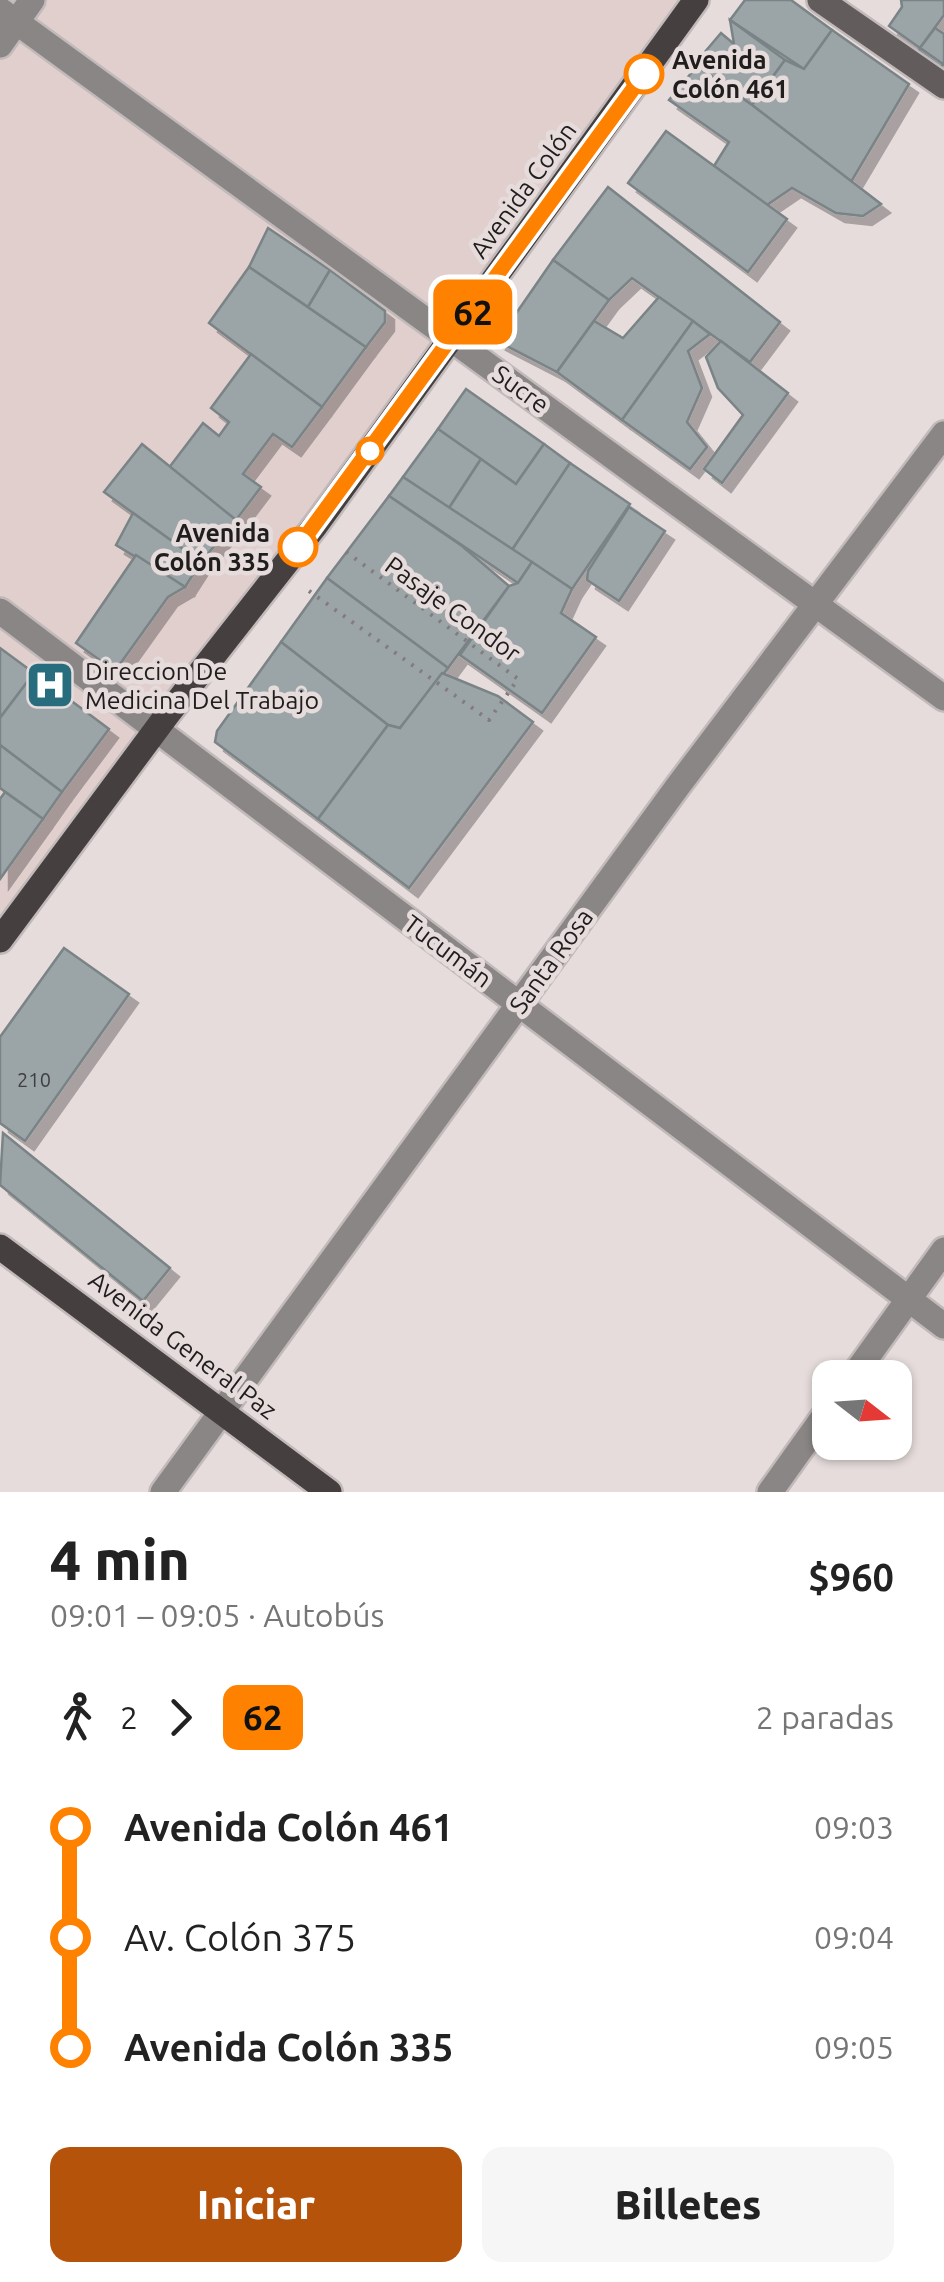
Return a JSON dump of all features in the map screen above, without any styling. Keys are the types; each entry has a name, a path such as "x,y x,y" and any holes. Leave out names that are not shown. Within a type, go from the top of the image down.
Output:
{"main road":[{"name":"Avenida Colón","path":"0,940 453,339 696,0"},
{"name":"Avenida General Paz","path":"0,1246 330,1492"}],"street":[{"path":"0,45 8,16 32,0"},
{"path":"820,0 944,86"},
{"name":"Sucre","path":"8,16 944,698"},
{"name":"Santa Rosa","path":"163,1492 519,1004 944,434"},
{"name":"Tucumán","path":"0,612 944,1326"},
{"path":"865,1360 944,1250"},
{"path":"770,1492 812,1433"}],"path":[{"name":"Pasaje Condor","path":"309,591 489,720 518,679 340,548"}],"shaded area":[{"path":"0,0 695,0 0,950"}],"building":[{"path":"745,0 791,0 832,30 804,69 730,20"},
{"path":"901,0 944,0 944,15 920,48 889,26 902,7"},
{"path":"730,20 785,60 752,105 697,66 718,64 704,53 721,33 734,44"},
{"path":"935,28 944,34 944,65 920,48"},
{"path":"832,30 909,84 851,182 752,105 785,60 804,69"},
{"path":"920,48 943,64 941,67 919,51"},
{"path":"697,66 881,204 863,216 836,213 792,188 767,205 714,166 729,142 669,100"},
{"path":"666,131 787,219 748,272 628,183"},
{"path":"608,187 780,322 750,362 632,278 609,300 553,260"},
{"path":"268,228 330,270 308,307 249,267"},
{"path":"553,260 609,300 557,372 497,341"},
{"path":"249,267 366,347 322,407 209,323"},
{"path":"330,270 385,311 385,322 366,347 308,307"},
{"path":"659,297 693,321 622,420 557,372 594,321 623,338"},
{"path":"693,321 710,334 688,351 702,388 687,422 707,447 690,469 622,420"},
{"path":"721,341 788,393 722,483 704,469 743,415 718,388 706,357"},
{"path":"251,354 322,407 292,447 273,434 243,474 261,487 236,520 168,469 203,423 219,436 229,422 211,408"},
{"path":"466,389 544,444 516,484 438,429"},
{"path":"438,429 481,459 449,508 403,477"},
{"path":"142,444 236,520 201,562 104,492"},
{"path":"544,444 570,463 512,550 449,508 481,459 516,484"},
{"path":"570,463 630,504 572,589 512,550"},
{"path":"403,477 532,562 518,583 389,496"},
{"path":"389,496 462,546 509,586 448,668 327,578"},
{"path":"629,507 665,531 619,601 587,580 588,571"},
{"path":"133,513 201,562 185,587 116,545"},
{"path":"136,555 185,587 168,597 115,671 76,643"},
{"path":"532,562 572,589 561,613 596,637 542,713 460,655 509,586 518,583"},
{"path":"327,578 448,668 400,728 388,725 281,642"},
{"path":"281,642 388,725 318,819 215,742 217,731"},
{"path":"0,648 34,673 0,718"},
{"path":"34,673 109,729 62,792 0,745 0,718"},
{"path":"442,673 498,696 533,722 409,888 318,819 388,725 400,728"},
{"path":"0,745 62,792 43,819 0,788"},
{"path":"5,792 43,819 0,879 0,799"},
{"path":"64,948 129,994 25,1141 0,1123 0,1037"},
{"path":"3,1133 170,1268 143,1301 0,1185"}],"bus line":[{"name":"62","path":"298,547 644,74"}],"place":[{"name":"Avenida Colón 461","path":"644,74"},
{"name":"Avenida Colón 335","path":"298,547"},
{"name":"Direccion De Medicina Del Trabajo","path":"50,685"}]}
